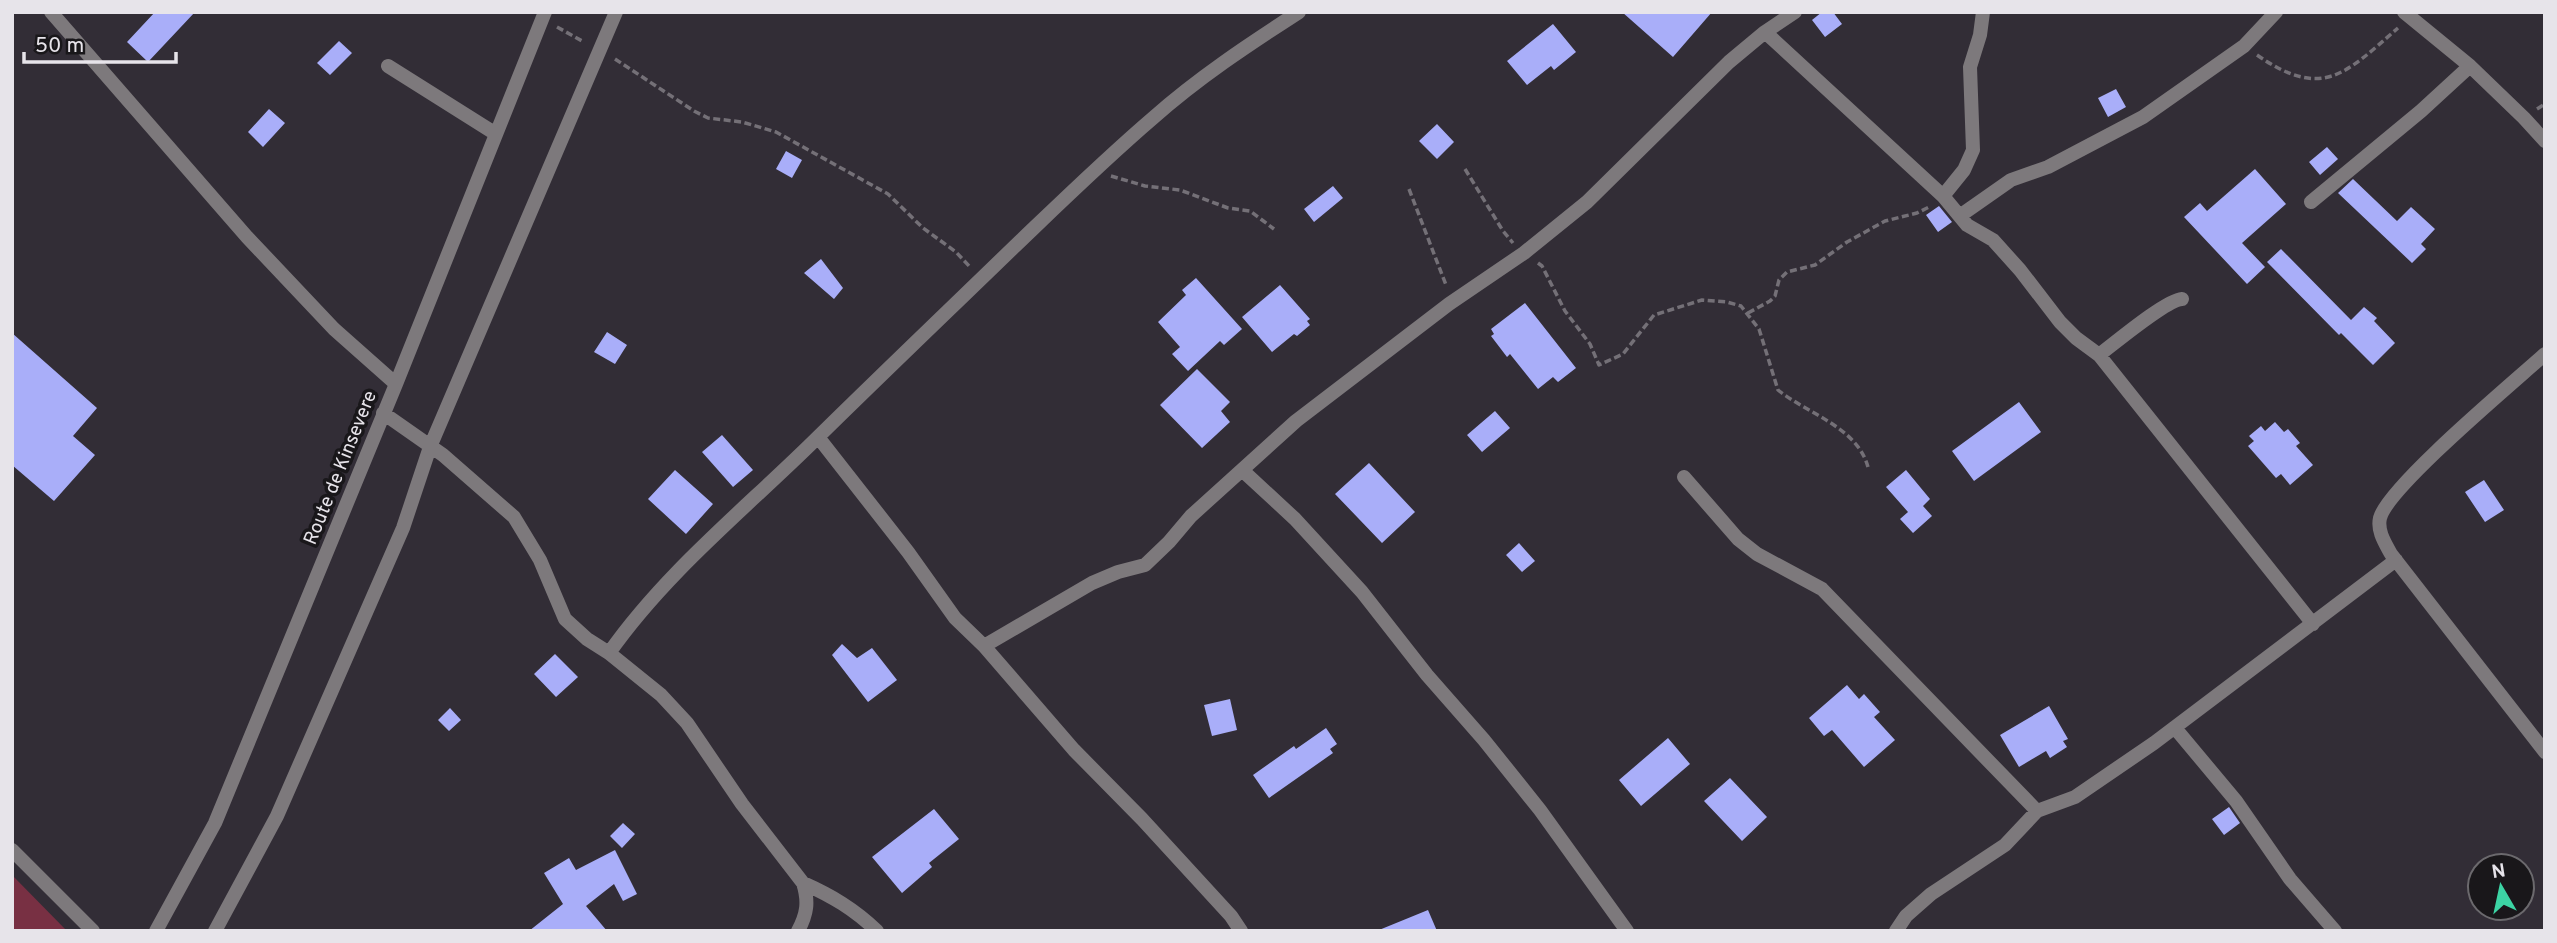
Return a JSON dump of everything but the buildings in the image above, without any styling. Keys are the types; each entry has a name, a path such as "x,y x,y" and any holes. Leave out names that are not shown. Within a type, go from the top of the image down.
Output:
{"street":[{"path":"51,12 247,237 334,329 396,384"},
{"path":"215,931 283,804 403,528 430,446 616,12"},
{"path":"609,653 628,625 681,568 1098,168 1153,117 1202,78 1299,12"},
{"path":"984,646 1092,583 1145,565 1170,542 1191,516 1296,421 1449,304 1524,253 1587,202 1667,121 1765,32 1795,12"},
{"path":"1943,196 1964,170 1973,150 1970,67 1980,35 1983,12"},
{"path":"1961,215 2011,180 2048,167 2143,117 2244,46 2276,12"},
{"path":"2407,15 2470,66 2545,141"},
{"name":"Route de Kinsevere","path":"156,931 215,822 544,16"},
{"path":"1765,32 1943,196 1967,225 1993,240 2060,322 2099,355 2313,624"},
{"path":"388,66 495,134"},
{"path":"2311,202 2421,111 2470,66"},
{"path":"2099,355 2162,308 2176,299 2182,299"},
{"path":"2545,354 2392,497 2379,522 2379,529 2396,560 2545,752"},
{"path":"383,413 430,446 514,517 540,560 565,619 661,695 687,723 742,804 803,883 808,898 806,915 798,931"},
{"path":"818,438 908,552 955,618 984,646 1049,722 1231,916 1241,931"},
{"path":"1242,470 1295,519 1362,592 1427,675 1540,810 1628,931"},
{"path":"1684,477 1738,539 1757,554 1822,589 2038,811"},
{"path":"1896,931 1906,916 1931,894 2005,845 2038,811 2075,797 2175,729 2396,560"},
{"path":"2175,729 2236,802 2290,879 2335,931"},
{"path":"12,850 93,931"},
{"path":"803,883 834,897 857,912 877,931"}],"path":[{"path":"2244,46 2268,63 2312,80 2324,80 2349,68 2407,15"},
{"path":"544,16 694,111 708,118 742,122 776,132 888,194 923,228 956,252 981,279"},
{"path":"1098,168 1126,181 1181,190 1228,208 1250,211 1274,229"},
{"path":"1465,169 1503,231 1524,253 1542,266 1564,311 1590,344 1599,365 1623,354 1647,322 1660,313 1702,300 1741,306 1759,329 1778,390 1836,427 1864,454 1868,467"},
{"path":"1409,189 1446,282 1449,304"},
{"path":"1748,313 1775,296 1779,280 1787,272 1815,265 1847,242 1885,221 1917,213 1937,203 1943,196"}],"shaded area":[{"path":"12,875 67,931 12,931"}]}
